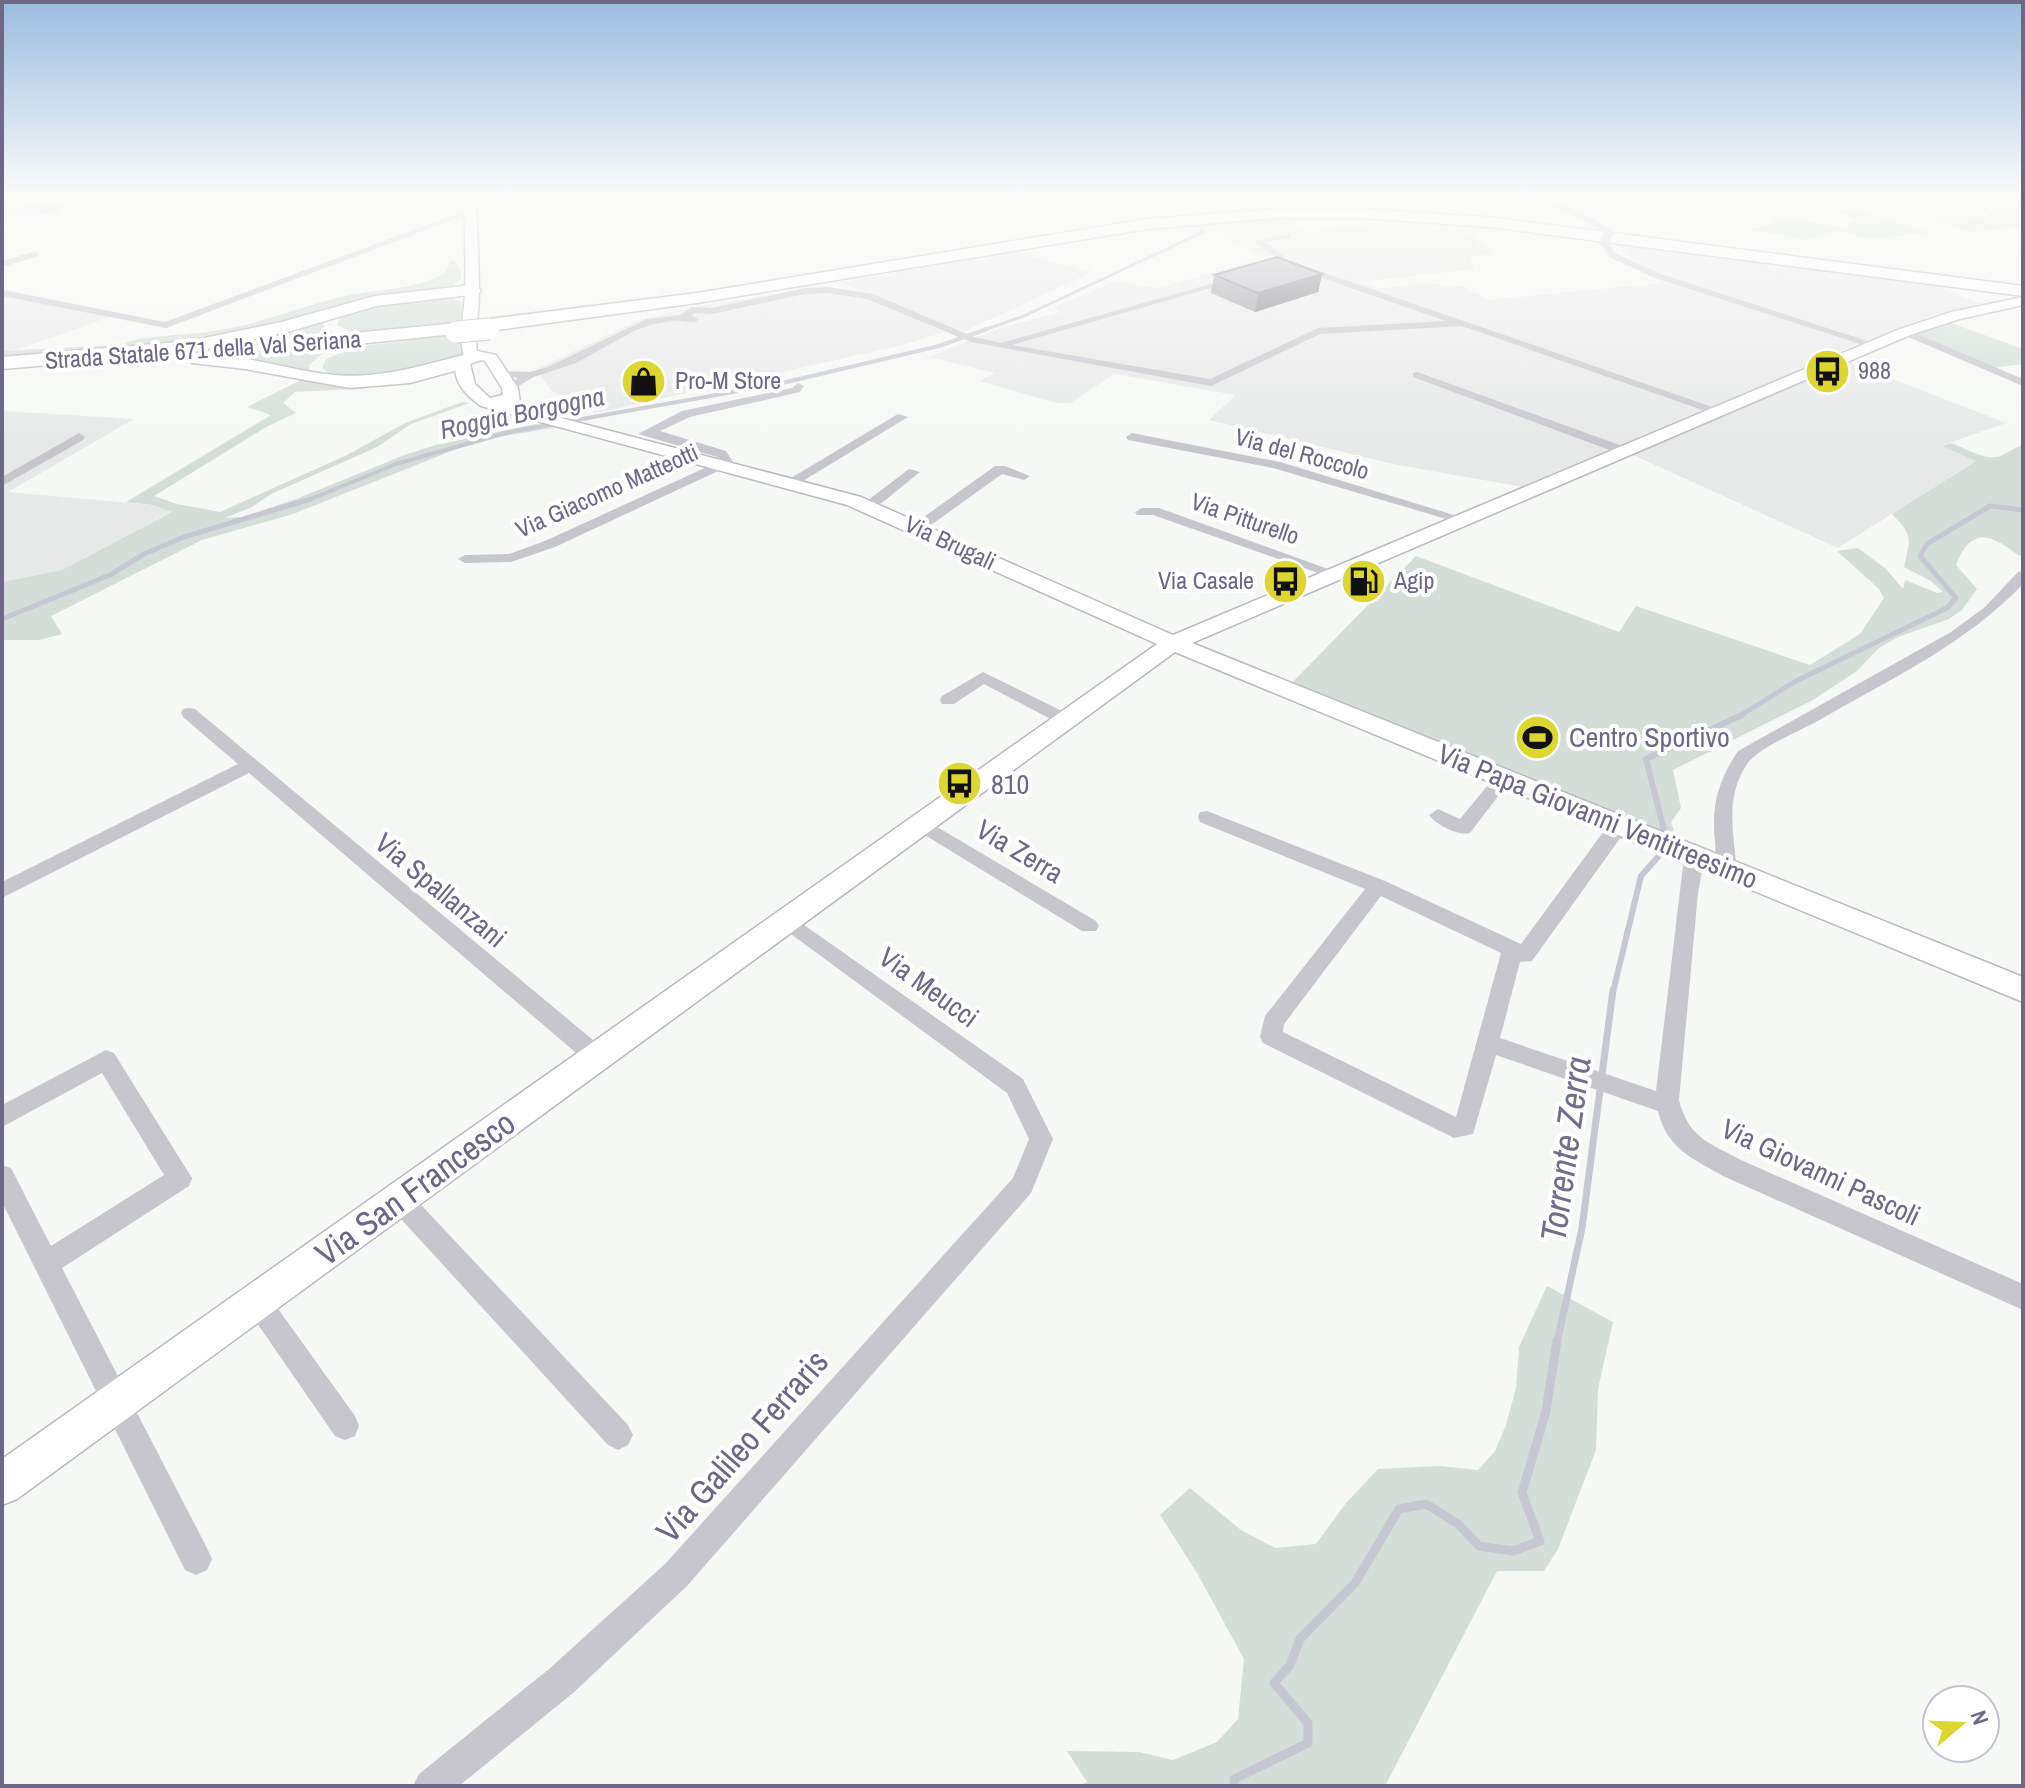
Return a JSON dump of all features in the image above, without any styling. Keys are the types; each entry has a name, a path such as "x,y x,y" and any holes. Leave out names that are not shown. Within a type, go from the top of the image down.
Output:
{"highway":[{"path":"328,380 315,370 323,356 367,342 576,315 794,280"},
{"path":"1941,280 2023,291"},
{"path":"2,364 190,347 251,336 353,306 472,290"},
{"path":"353,306 333,318 331,324 335,330 345,334 370,335 472,327"},
{"name":"Strada Statale 671 della Val Seriana","path":"2,364 299,345 472,327"},
{"path":"2,364 224,360 281,367 343,382 448,376 470,363"}],"street":[{"path":"2,293 166,325 286,280"},
{"path":"472,280 472,327 467,335 470,363 479,398 487,403 507,387 530,375 558,367 637,324 665,317 704,318 712,316 712,311 805,291 851,292 869,296 971,339 1006,347 1211,383 1318,331 1466,323"},
{"path":"1006,347 1006,343 1226,280"},
{"path":"1339,280 1715,410"},
{"path":"1672,280 1874,345"},
{"path":"1173,643 1715,410 1905,332 2023,301"},
{"path":"1905,332 2023,383"},
{"path":"470,363 495,362 512,405 521,412"},
{"path":"1417,375 1624,451"},
{"path":"630,441 686,414 796,390 798,386"},
{"name":"Via Brugali","path":"487,403 868,507 919,527 1038,585 1173,643"},
{"path":"788,484 902,417"},
{"name":"Via Brugali","path":"648,431 722,454 727,462 719,465"},
{"path":"2,482 79,437"},
{"name":"Via del Roccolo","path":"1132,437 1275,465 1460,519"},
{"name":"Via Giacomo Matteotti","path":"465,559 499,560 524,553 621,513 719,465"},
{"path":"919,527 1000,469 1024,476"},
{"path":"868,507 914,472"},
{"name":"Via Pitturello","path":"1142,512 1154,511 1332,573"},
{"path":"1727,869 1722,823 1726,780 1744,755 1957,635 1990,610 2023,575"},
{"name":"Via San Francesco","path":"2,1484 1173,643"},
{"name":"Via Papa Giovanni Ventitreesimo","path":"1173,643 2023,990"},
{"path":"948,700 983,677 1066,720"},
{"name":"Via Spallanzani","path":"189,713 597,1057"},
{"path":"2,891 250,765"},
{"path":"1438,815 1463,828 1503,778"},
{"path":"1207,817 1378,886 1525,955 1619,825"},
{"name":"Via Zerra","path":"922,824 1089,926"},
{"path":"1486,1042 1669,1105 1693,855"},
{"path":"1378,886 1273,1022 1271,1037 1454,1128 1465,1127 1513,949"},
{"name":"Via Meucci","path":"787,921 1015,1086 1028,1108"},
{"path":"2,1117 106,1060 180,1178 46,1264"},
{"name":"Via Giovanni Pascoli","path":"1669,1105 1674,1128 1690,1144 1732,1168 2023,1297"},
{"name":"Via Galileo Ferraris","path":"431,1786 561,1681 676,1575 1022,1185 1041,1139 1028,1108"},
{"path":"2,1176 196,1559"},
{"path":"399,1199 618,1435"},
{"path":"257,1301 345,1426"}],"shaded area":[{"path":"459,280 452,286 224,339 2,358 2,351 117,345 236,327 334,299 423,282"},
{"path":"1074,280 965,331 957,328 903,345 601,412 588,412 551,390 536,370 636,321 688,308 807,289 861,291 840,282"},
{"path":"1185,280 1373,280 1359,282 1378,289 1423,283 1465,287 1488,300 1661,283 1658,280 1899,280 1933,285 1982,304 1932,315 1831,355 2006,423 1943,445 1977,460 1838,548 1631,454 1541,490 1398,465 1209,420 1236,395 1114,374 1070,403 1056,403 980,381 995,373 929,357 1000,328 1061,312 1053,307 1117,281 1158,288"},
{"path":"2,289 120,313 17,350 2,351"},
{"path":"448,297 462,302 460,324 354,333 337,325 341,315 362,306"},
{"path":"328,317 323,322 324,328 338,335 311,341 180,351"},
{"path":"1951,323 2023,349 2023,364 1992,368 1917,334"},
{"path":"464,334 462,359 365,378 332,377 322,367 326,359 355,347"},
{"path":"345,344 321,355 309,365 309,371 258,361 186,356"},
{"path":"301,380 351,389 295,392 283,403 296,413 268,426 154,496 220,512 347,455 405,423 462,402 470,403 411,424 377,447 225,518 242,517 296,499 436,445 535,424 558,427 493,438 454,450 293,514 202,540 51,616 62,634 39,640 2,640 2,582 62,570 172,512 153,505 126,502 271,415 247,407"},
{"path":"2,411 134,419 8,492 153,505 173,511 62,570 2,582"},
{"name":"Centro Sportivo","path":"1951,443 1982,456 1995,457 2023,445 2023,554 2019,556 1991,539 1975,539 1968,544 1956,565 1977,589 1962,610 1949,619 1898,637 1879,648 1857,671 1813,700 1673,770 1681,808 1671,822 1685,866 1280,695 1416,556 1619,632 1636,606 1810,665 1860,634 1884,598 1879,589 1837,551 1858,548 1886,569 1903,589 1905,580 1937,593 1943,592 1931,581 1904,567 1908,550 1907,533 1892,514 1976,461 1942,446"},
{"path":"1547,1286 1613,1322 1598,1389 1596,1450 1558,1549 1544,1571 1497,1571 1385,1786 1079,1786 1087,1782 1067,1751 1139,1752 1173,1760 1217,1742 1238,1719 1244,1659 1197,1573 1160,1515 1190,1488 1241,1530 1275,1548 1316,1544 1346,1503 1378,1469 1439,1466 1478,1470 1495,1451 1506,1425 1516,1388 1519,1347"}],"building":[{"path":"1227,280 1300,280 1258,293"}],"waterway":[{"name":"Roggia Borgogna","path":"981,331 1024,316 1100,280"},
{"name":"Roggia Borgogna","path":"311,499 396,464 509,432 778,384 939,346 987,329"},
{"name":"Roggia Borgogna","path":"2,619 110,575 144,554 184,537 311,499"},
{"name":"Roggia Borgogna","path":"306,501 311,499"},
{"name":"Torrente Zerra","path":"1739,716 1796,681 1947,608 1956,598 1920,556 1927,544 1990,506 2023,510"},
{"name":"Torrente Zerra","path":"1666,838 1646,759 1739,716"},
{"name":"Torrente Zerra","path":"1613,992 1641,876 1665,849"},
{"name":"Torrente Zerra","path":"1557,1343 1582,1228 1613,990"},
{"name":"Torrente Zerra","path":"1234,1786 1234,1779 1308,1743 1308,1723 1274,1683 1290,1665 1300,1639 1355,1583 1399,1509 1426,1504 1458,1524 1479,1546 1513,1551 1540,1541 1522,1493 1546,1411 1557,1341"}],"place":[{"name":"988","path":"1827,371"},
{"name":"Pro-M Store","path":"644,381"},
{"name":"Via Casale","path":"1285,581"},
{"name":"Agip","path":"1363,581"},
{"name":"Centro Sportivo","path":"1538,737"},
{"name":"810","path":"960,784"}]}
